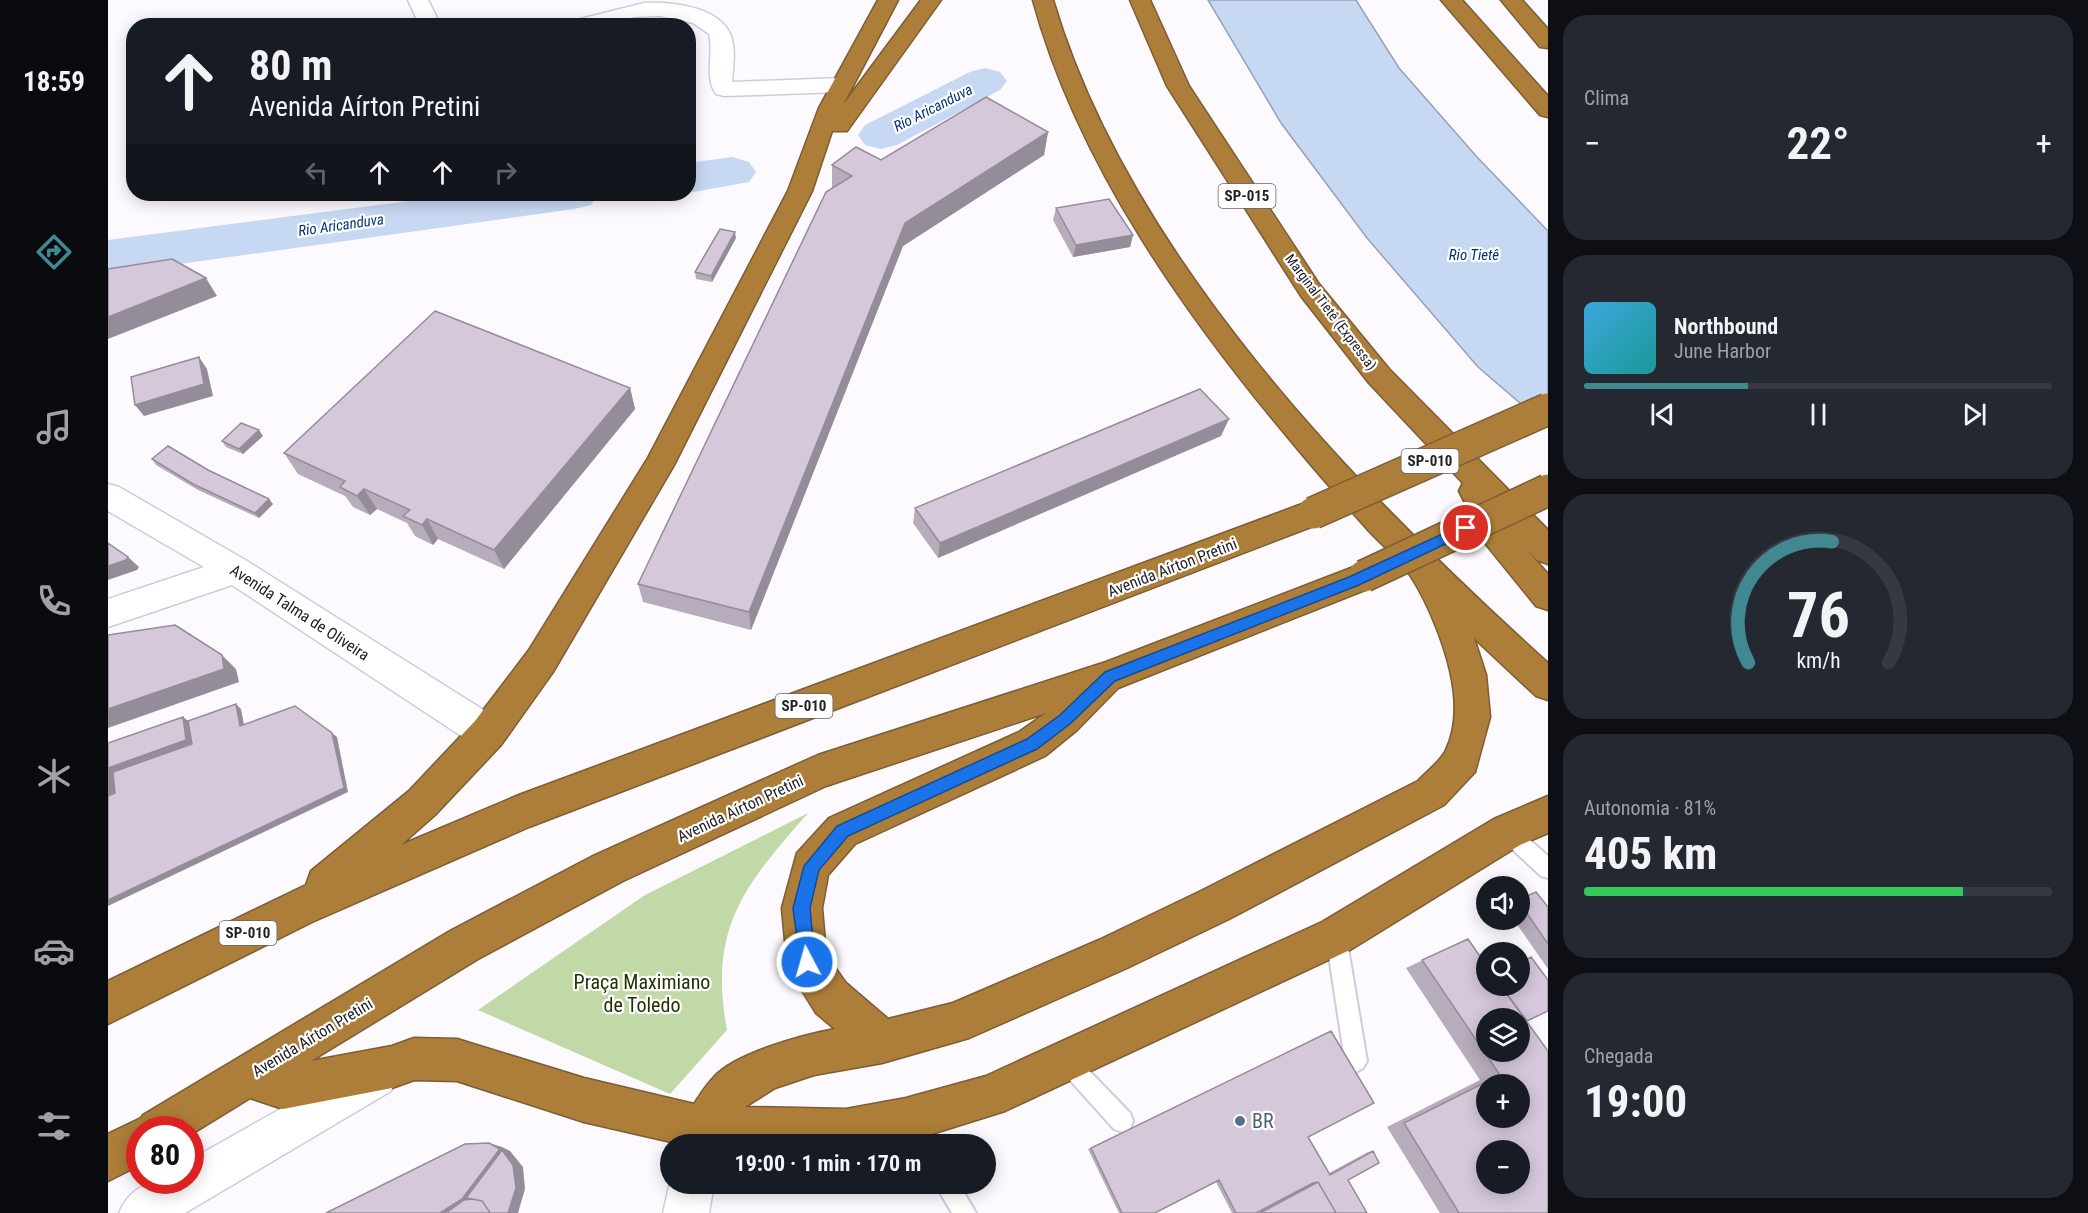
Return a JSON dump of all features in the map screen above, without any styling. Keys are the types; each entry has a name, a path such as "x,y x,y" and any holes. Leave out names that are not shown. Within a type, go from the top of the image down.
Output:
{"highway":[{"path":"818,153 822,128 841,85 888,0"},
{"path":"298,908 422,803 488,733 541,661 659,465 818,153 931,0"},
{"path":"1043,0 1064,68 1110,163 1173,269 1296,430 1421,565 1548,686"},
{"path":"1064,68 1067,41 1065,0"},
{"name":"Marginal Tietê (Expressa)","path":"1140,0 1178,86 1245,193 1310,290 1379,375 1465,467"},
{"path":"1451,0 1548,110"},
{"path":"1513,0 1548,42"},
{"name":"Avenida Aírton Pretini","path":"108,1004 298,908 519,813 1313,513 1548,409"},
{"path":"1465,467 1489,524 1520,567 1548,596"},
{"name":"SP-015","path":"1465,467 1548,551"},
{"name":"Avenida Aírton Pretini","path":"181,1116 464,945 609,868 818,772 1110,676 1364,576 1548,490"},
{"path":"702,1134 730,1091 765,1070 814,1054 882,1042 954,1023 1113,954 1215,905 1431,793 1462,760 1472,717 1469,675 1453,626 1421,565"},
{"path":"882,1042 831,998 807,962 802,908 812,866 842,831 1032,744 1065,720 1110,676"},
{"path":"759,1134 846,1131 914,1132 1335,936 1507,832 1548,814"},
{"path":"247,1076 283,1088 392,1067 414,1059 456,1060 694,1134"},
{"path":"108,1159 126,1148"}],"street":[{"path":"418,0 427,18"},
{"path":"603,18 651,4 702,18 716,26 720,34 721,85 724,89 841,85"},
{"name":"Avenida Talma de Oliveira","path":"108,496 236,570 488,733"},
{"path":"108,613 236,570"},
{"name":"Avenida Aírton Pretini","path":"108,986 197,959"},
{"path":"142,1213 392,1067"},
{"path":"686,1213 690,1194"}],"lane":[{"path":"1507,832 1548,869"},
{"path":"1335,936 1356,1061"},
{"path":"1066,1061 1122,1121"},
{"path":"953,1194 965,1213"}],"green space":[{"name":"Praça Maximiano de Toledo","path":"808,813 766,863 736,911 727,936 723,963 722,994 727,1030 670,1094 478,1010 645,895"}],"water":[{"name":"Rio Tietê","path":"1208,0 1356,0 1399,68 1477,157 1548,231 1548,427 1478,367 1367,238 1281,123"}],"building":[{"path":"986,97 1048,132 905,223 749,612 638,584 826,192 852,176 832,165 856,147 881,160"},
{"path":"1109,199 1133,235 1076,245 1056,208"},
{"path":"720,229 735,232 711,276 695,272"},
{"path":"172,259 206,278 108,317 108,269"},
{"path":"435,311 630,388 494,550 427,519 422,525 403,516 410,510 364,489 357,496 340,487 345,481 284,453"},
{"path":"199,357 204,384 135,405 131,377"},
{"path":"1200,389 1229,419 940,543 915,508"},
{"path":"241,423 259,430 239,449 222,441"},
{"path":"168,446 208,470 269,499 255,513 193,484 152,459"},
{"path":"108,543 128,557 126,560 108,566"},
{"path":"175,625 222,655 224,669 108,709 108,635"},
{"path":"236,704 240,726 295,706 332,733 344,788 108,900 108,796 115,793 113,772 192,744 188,721"},
{"path":"183,717 186,740 108,768 108,743"},
{"path":"1536,892 1548,907 1548,944 1530,918 1530,895"},
{"path":"1468,939 1476,951 1476,996 1508,996 1517,1008 1476,1008 1476,1040 1422,960"},
{"path":"1530,958 1548,980 1548,1011 1530,1020 1530,1008 1517,1008 1508,996 1530,996"},
{"path":"1530,1026 1548,1051 1548,1212 1546,1213 1459,1213 1404,1123 1476,1087 1476,1128 1530,1128 1530,1074 1499,1074 1491,1062 1530,1062"},
{"name":"BR","path":"1331,1031 1374,1103 1308,1137 1330,1175 1373,1151 1379,1163 1348,1180 1367,1213 1336,1213 1318,1182 1256,1213 1236,1213 1219,1180 1155,1213 1122,1213 1091,1148"},
{"path":"489,1143 499,1150 462,1199 440,1213 326,1213 465,1144"},
{"path":"502,1150 513,1165 516,1188 508,1213 490,1213 482,1201 466,1198"},
{"path":"1318,1182 1336,1213 1260,1213"},
{"path":"464,1200 482,1201 490,1213 446,1213"}],"waterway":[{"name":"Rio Aricanduva","path":"881,135 985,81"},
{"name":"Rio Aricanduva","path":"696,177 732,172"},
{"name":"Rio Aricanduva","path":"108,257 522,201"}],"place":[{"name":"BR","path":"1240,1121"}],"route":[{"path":"807,962 802,908 812,866 842,831 1032,744 1065,720 1110,676 1354,581 1466,528"}]}
